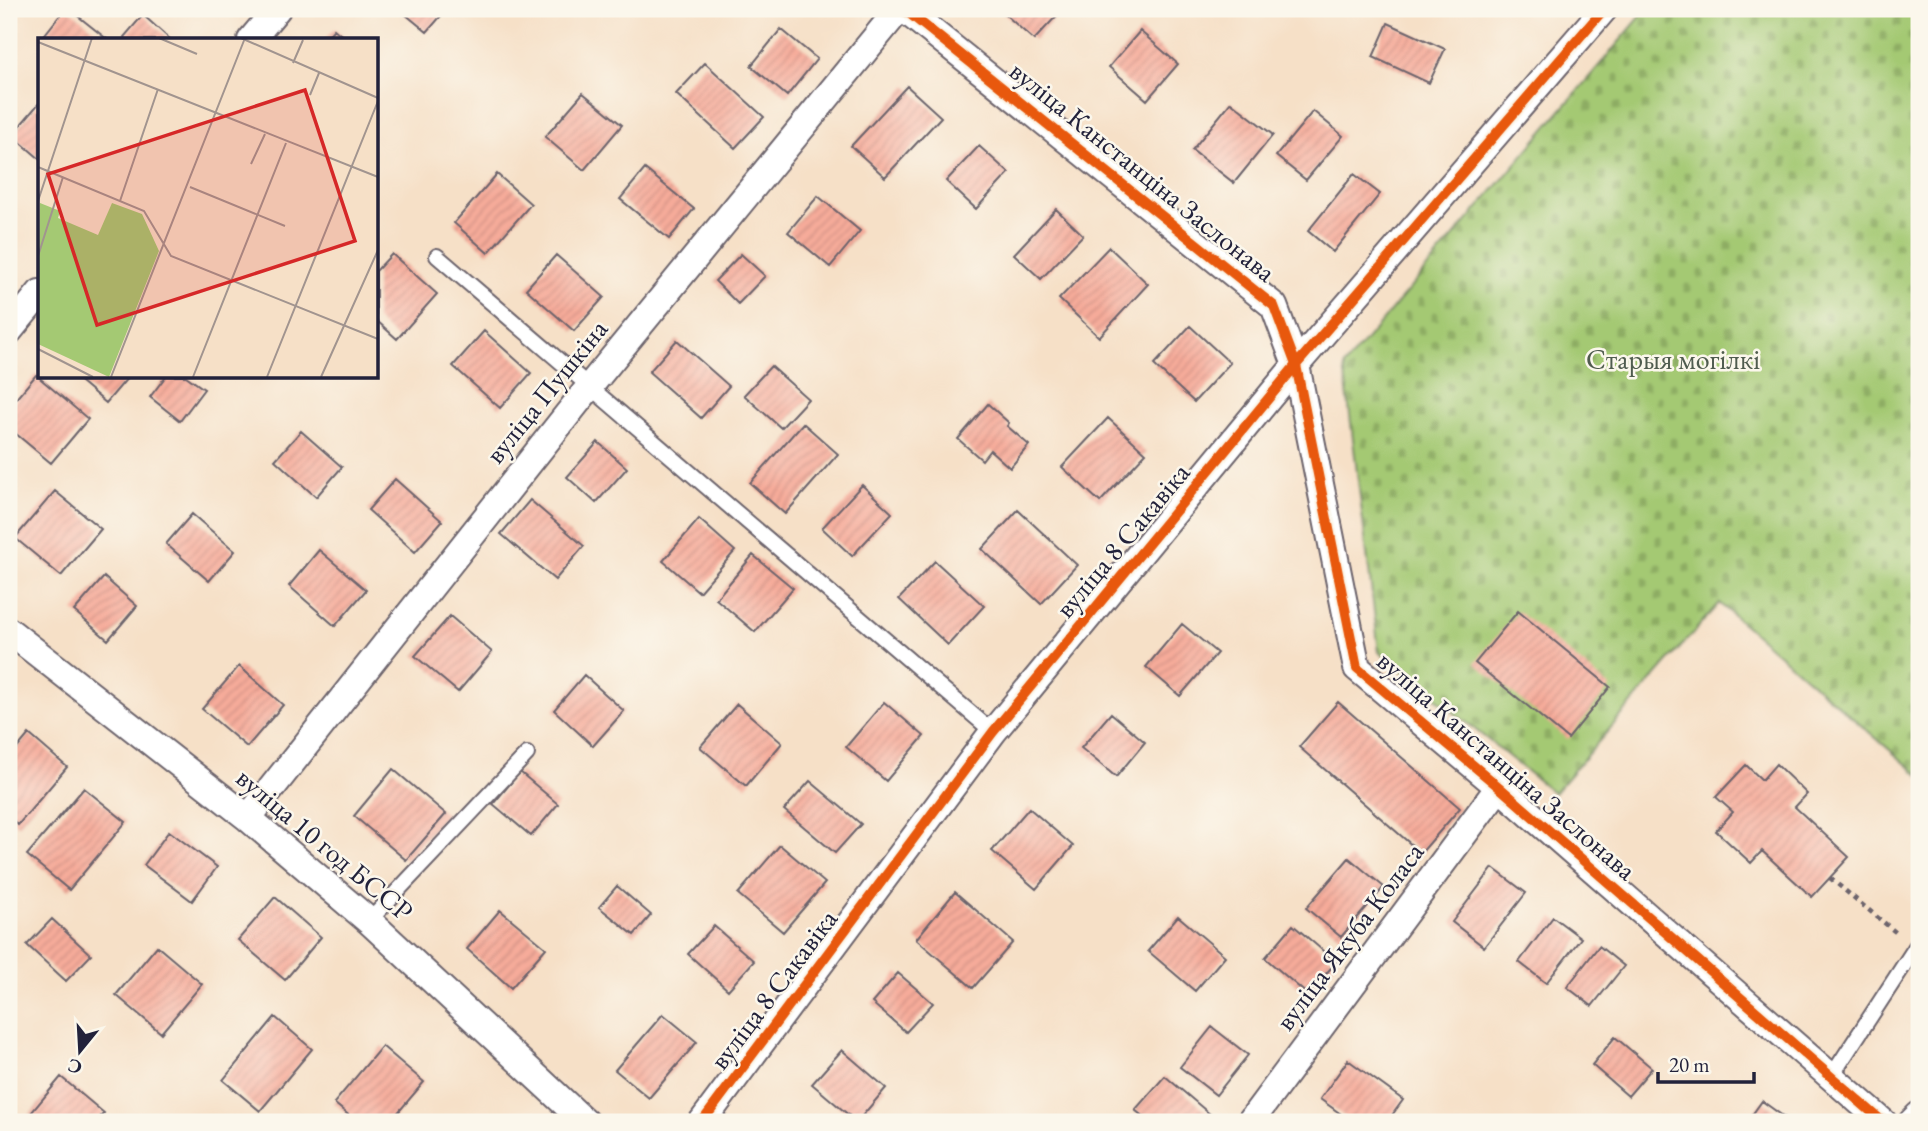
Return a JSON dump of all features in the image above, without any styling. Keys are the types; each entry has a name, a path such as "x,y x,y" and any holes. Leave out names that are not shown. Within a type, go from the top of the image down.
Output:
{"street":[{"path":"253,38 277,9"},
{"name":"вуліца Пушкіна","path":"248,818 590,386 899,9"},
{"name":"вуліца Канстанціна Заслонава","path":"904,9 1274,306 1296,365 1357,668 1499,787 1883,1122"},
{"name":"вуліца 8 Сакавіка","path":"702,1122 993,732 1296,365 1604,9"},
{"path":"9,331 38,295"},
{"name":"вуліца 10 год БССР","path":"9,631 248,818 369,920 586,1122"},
{"name":"вуліца Якуба Коласа","path":"1250,1122 1499,787"},
{"path":"1912,1122 1919,1115"}],"lane":[{"path":"438,256 993,732"},
{"path":"369,920 527,754"},
{"path":"1830,1077 1918,944"}],"path":[{"path":"1830,878 1890,930 1918,944"}],"green space":[{"name":"Старыя могілкі","path":"1647,9 1919,9 1919,775 1719,603 1554,793 1379,652 1344,366"}],"building":[{"path":"65,9 69,9 105,38 42,38"},
{"path":"399,9 447,9 427,32"},
{"path":"999,9 1063,9 1034,40"},
{"path":"143,15 169,38 125,38"},
{"path":"1388,23 1445,49 1429,83 1373,57"},
{"path":"334,29 345,38 326,38"},
{"path":"781,29 817,59 787,96 751,66"},
{"path":"1140,31 1178,64 1147,100 1109,67"},
{"path":"705,63 764,117 735,148 676,94"},
{"path":"907,86 941,117 885,177 851,146"},
{"path":"583,93 622,125 584,170 545,137"},
{"path":"1231,102 1273,135 1234,183 1192,150"},
{"path":"38,104 38,157 12,135"},
{"path":"1313,111 1343,136 1306,180 1276,156"},
{"path":"979,146 1009,173 976,209 946,181"},
{"path":"645,169 694,209 669,239 620,199"},
{"path":"497,174 531,204 488,253 454,223"},
{"path":"1354,174 1380,194 1333,252 1308,231"},
{"path":"818,196 860,231 830,267 788,232"},
{"path":"1056,209 1083,235 1041,279 1014,254"},
{"path":"1109,247 1148,284 1099,337 1059,299"},
{"path":"392,254 437,294 397,339 378,322 378,269"},
{"path":"741,254 765,276 738,304 715,281"},
{"path":"556,255 604,297 574,331 526,289"},
{"path":"1190,326 1230,363 1194,402 1154,365"},
{"path":"484,331 531,373 500,408 453,366"},
{"path":"677,340 729,386 701,418 649,372"},
{"path":"771,366 808,399 781,428 744,395"},
{"path":"36,375 88,419 51,463 9,428 9,407"},
{"path":"76,378 127,378 106,403"},
{"path":"164,378 189,378 204,389 180,421 150,397"},
{"path":"988,404 1009,423 1007,426 1029,445 1010,468 990,450 982,460 958,439"},
{"path":"1108,418 1146,453 1100,502 1062,467"},
{"path":"803,423 838,454 785,514 750,483"},
{"path":"301,431 342,467 316,497 275,460"},
{"path":"598,442 627,468 596,503 567,477"},
{"path":"395,479 442,521 415,552 368,510"},
{"path":"862,485 892,513 852,556 822,528"},
{"path":"55,491 101,529 61,576 15,538"},
{"path":"530,500 584,546 555,580 501,534"},
{"path":"1018,510 1077,565 1041,604 982,549"},
{"path":"192,514 235,551 209,581 166,544"},
{"path":"699,519 735,551 699,592 663,561"},
{"path":"319,550 366,590 335,626 289,586"},
{"path":"753,555 793,588 755,632 716,599"},
{"path":"935,561 984,606 948,645 899,599"},
{"path":"104,577 137,606 108,640 74,611"},
{"path":"1518,611 1610,687 1568,739 1475,663"},
{"path":"450,616 492,652 458,692 415,656"},
{"path":"1182,624 1217,653 1180,696 1146,667"},
{"path":"239,666 283,705 247,747 202,709"},
{"path":"584,675 624,711 593,746 554,710"},
{"path":"884,702 924,736 886,781 846,747"},
{"path":"1338,702 1460,808 1421,853 1299,747"},
{"path":"737,704 782,743 746,786 700,747"},
{"path":"1111,713 1145,742 1116,777 1081,748"},
{"path":"29,734 67,767 18,825 9,817 9,758"},
{"path":"1776,764 1807,794 1795,807 1849,857 1812,897 1762,851 1751,863 1716,831 1733,812 1716,797 1746,765 1762,780"},
{"path":"393,769 446,814 406,860 354,816"},
{"path":"520,772 558,804 531,836 493,804"},
{"path":"810,781 861,824 835,853 784,810"},
{"path":"84,788 126,822 69,890 27,855"},
{"path":"1029,808 1073,846 1036,889 992,851"},
{"path":"169,831 217,867 192,901 144,865"},
{"path":"780,845 825,883 783,932 738,894"},
{"path":"1349,858 1384,887 1341,937 1306,908"},
{"path":"1493,868 1526,893 1484,947 1452,922"},
{"path":"617,886 651,915 634,935 599,907"},
{"path":"955,892 1013,942 973,988 916,939"},
{"path":"275,897 321,937 285,980 238,940"},
{"path":"500,910 546,948 511,988 467,949"},
{"path":"1178,916 1225,956 1195,991 1148,951"},
{"path":"1553,917 1581,938 1546,983 1519,962"},
{"path":"52,919 91,955 66,981 27,945"},
{"path":"1293,925 1336,962 1308,995 1265,958"},
{"path":"714,926 754,961 728,990 688,954"},
{"path":"157,946 202,984 161,1033 116,995"},
{"path":"1599,946 1624,966 1592,1006 1567,987"},
{"path":"898,973 933,1003 906,1032 872,1003"},
{"path":"663,1014 697,1042 649,1098 615,1070"},
{"path":"275,1017 312,1049 260,1111 223,1080"},
{"path":"1212,1027 1248,1055 1216,1095 1180,1067"},
{"path":"1615,1037 1652,1068 1628,1096 1592,1065"},
{"path":"382,1046 424,1082 390,1122 357,1122 334,1103"},
{"path":"842,1050 886,1088 857,1122 812,1084"},
{"path":"1348,1060 1403,1100 1387,1122 1352,1122 1320,1099"},
{"path":"1165,1076 1211,1115 1205,1122 1150,1122 1135,1110"},
{"path":"61,1077 104,1113 96,1122 30,1122 26,1119"},
{"path":"1762,1101 1791,1122 1747,1122"}],"cycle path":[{"path":"904,9 1274,306 1296,365 1357,668 1499,787 1883,1122"},
{"path":"702,1122 993,732 1296,365 1604,9"}]}
